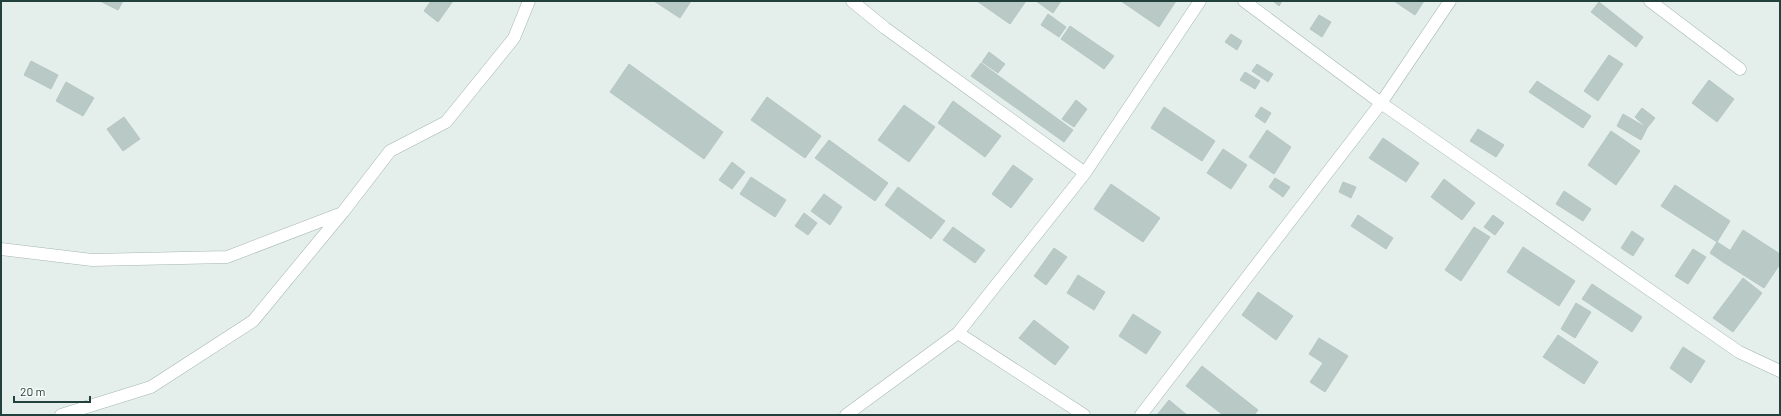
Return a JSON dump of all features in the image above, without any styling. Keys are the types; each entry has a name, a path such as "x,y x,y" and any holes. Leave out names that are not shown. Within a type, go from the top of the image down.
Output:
{"street":[{"path":"61,415 151,387 253,320 343,212 390,151 446,122 514,38 529,1"},
{"path":"852,1 885,28 1085,173"},
{"path":"846,415 958,333 1085,173 1200,1"},
{"path":"1244,1 1380,103 1739,352 1780,371"},
{"path":"1141,415 1380,103 1450,1"},
{"path":"1650,1 1740,69"},
{"path":"1,249 92,260 227,257 343,212"},
{"path":"958,333 1084,415"}],"building":[{"path":"100,1 123,1 118,10"},
{"path":"431,1 453,1 438,22 424,11"},
{"path":"654,1 691,1 680,18"},
{"path":"977,1 1026,1 1010,24"},
{"path":"1036,1 1061,1 1053,13"},
{"path":"1121,1 1176,1 1159,27"},
{"path":"1273,1 1282,1 1279,6"},
{"path":"1394,1 1424,1 1415,15"},
{"path":"1599,2 1643,37 1636,47 1591,12"},
{"path":"1048,14 1066,27 1059,37 1041,25"},
{"path":"1319,15 1331,22 1322,37 1310,29"},
{"path":"1070,26 1114,56 1104,69 1061,39"},
{"path":"1231,34 1242,41 1237,50 1225,42"},
{"path":"989,52 1005,64 998,73 982,62"},
{"path":"1609,55 1623,64 1598,101 1584,91"},
{"path":"31,61 58,75 51,89 24,75"},
{"path":"981,63 1073,130 1064,142 971,76"},
{"path":"629,64 723,132 704,159 610,92"},
{"path":"1257,64 1273,74 1268,82 1252,71"},
{"path":"1245,72 1260,81 1255,89 1240,80"},
{"path":"1709,80 1734,99 1717,122 1692,103"},
{"path":"1537,81 1591,116 1583,128 1529,92"},
{"path":"66,82 94,98 83,116 56,101"},
{"path":"767,97 821,136 805,158 751,120"},
{"path":"1076,100 1087,109 1074,127 1062,119"},
{"path":"953,101 1001,136 985,157 938,123"},
{"path":"904,105 935,127 909,162 878,140"},
{"path":"1164,107 1215,141 1202,161 1151,128"},
{"path":"1261,107 1271,113 1265,123 1255,116"},
{"path":"1642,108 1655,118 1647,128 1635,117"},
{"path":"1623,114 1647,128 1641,140 1617,126"},
{"path":"124,117 140,139 123,151 107,129"},
{"path":"1478,129 1504,145 1496,157 1470,141"},
{"path":"1267,130 1291,147 1274,174 1249,157"},
{"path":"1611,131 1640,151 1616,185 1588,165"},
{"path":"1383,138 1419,163 1406,182 1369,158"},
{"path":"829,140 888,183 875,201 815,158"},
{"path":"1223,149 1247,165 1231,189 1207,173"},
{"path":"732,162 745,172 732,189 719,180"},
{"path":"1013,165 1033,179 1011,208 992,194"},
{"path":"751,177 786,200 775,217 740,194"},
{"path":"1275,178 1290,187 1283,197 1269,187"},
{"path":"1444,179 1475,203 1462,220 1431,197"},
{"path":"1343,182 1356,187 1351,198 1339,192"},
{"path":"1111,184 1160,218 1143,242 1094,209"},
{"path":"1675,185 1730,221 1717,242 1661,206"},
{"path":"898,187 945,221 931,239 885,205"},
{"path":"1564,191 1591,209 1583,221 1556,204"},
{"path":"824,194 842,207 830,225 811,211"},
{"path":"804,213 817,223 808,235 795,226"},
{"path":"1358,215 1393,238 1386,249 1351,226"},
{"path":"1493,215 1504,223 1495,235 1484,227"},
{"path":"953,227 985,250 975,263 943,240"},
{"path":"1474,227 1490,237 1461,281 1445,270"},
{"path":"1743,230 1780,254 1780,264 1764,288 1723,262"},
{"path":"1632,231 1644,239 1633,256 1621,248"},
{"path":"1717,242 1731,251 1723,262 1710,253"},
{"path":"1523,247 1575,281 1559,306 1507,272"},
{"path":"1054,248 1067,257 1046,285 1034,276"},
{"path":"1693,249 1706,257 1688,284 1675,276"},
{"path":"1078,275 1105,292 1094,310 1067,293"},
{"path":"1743,278 1762,293 1733,332 1713,318"},
{"path":"1592,284 1642,317 1632,332 1582,299"},
{"path":"1258,292 1293,316 1276,340 1242,315"},
{"path":"1576,303 1591,312 1575,338 1561,329"},
{"path":"1133,314 1161,332 1146,354 1119,336"},
{"path":"1034,320 1069,347 1055,365 1019,338"},
{"path":"1558,335 1598,362 1584,384 1543,357"},
{"path":"1319,338 1348,356 1325,392 1310,382 1323,363 1309,354"},
{"path":"1683,347 1705,361 1691,383 1670,368"},
{"path":"1202,366 1258,410 1254,415 1223,415 1186,386"},
{"path":"1169,400 1187,415 1157,415"}]}
